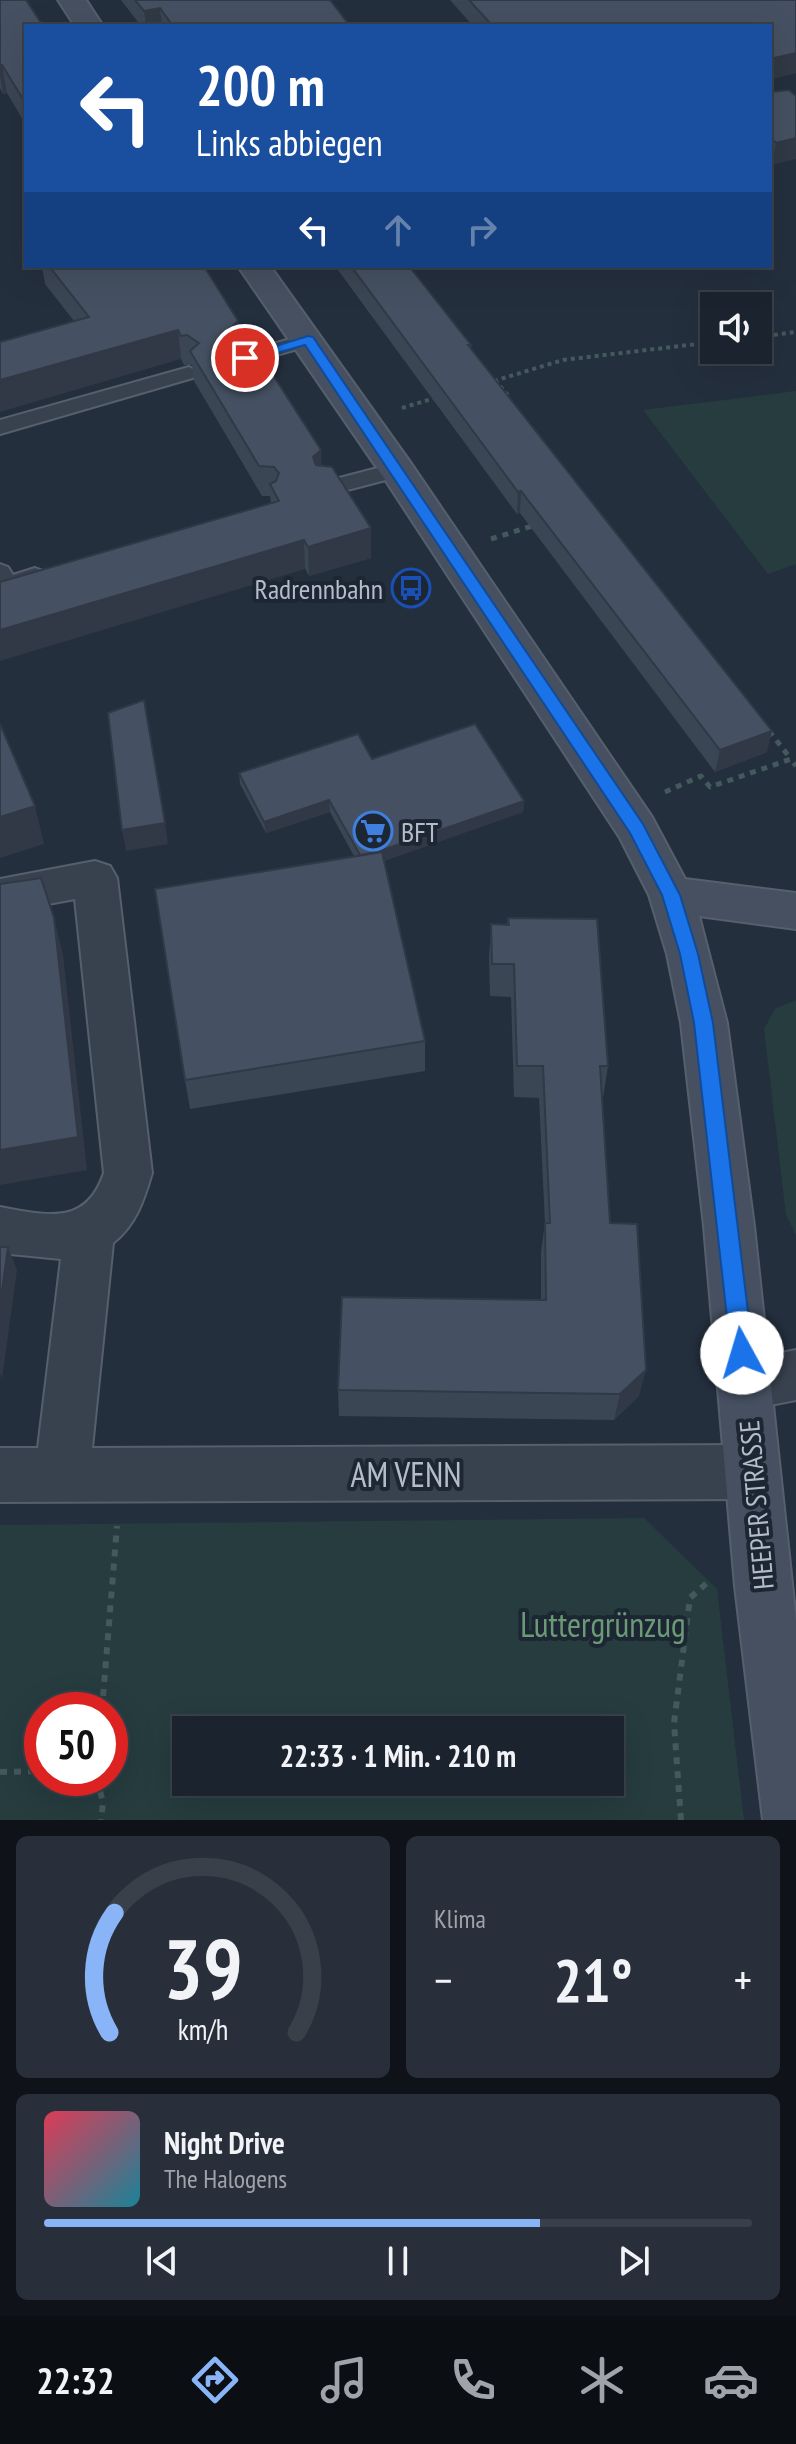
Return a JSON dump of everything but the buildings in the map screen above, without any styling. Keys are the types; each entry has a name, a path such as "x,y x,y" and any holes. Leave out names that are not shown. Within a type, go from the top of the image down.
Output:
{"main road":[{"path":"72,0 88,24"},
{"name":"HEEPER STRASSE","path":"255,268 363,420 637,829 671,895 689,954 704,1023 745,1385 751,1472 793,1820"},
{"path":"671,895 796,911"}],"street":[{"path":"0,896 95,878 128,1173 124,1194 110,1217 89,1232 42,1237 0,1230"},
{"path":"62,1474 89,1232"},
{"path":"745,1385 796,1375"},
{"name":"AM VENN","path":"0,1475 751,1472"}],"lane":[{"path":"245,358 308,340"},
{"path":"0,427 189,373"},
{"path":"328,488 397,470"},
{"path":"0,572 6,585 50,571"}],"path":[{"path":"772,335 796,332"},
{"path":"481,385 563,360 700,344"},
{"path":"495,380 515,405"},
{"path":"363,420 451,393"},
{"path":"450,552 536,524"},
{"path":"763,723 796,766"},
{"path":"624,810 701,776 710,787 791,759"},
{"path":"104,1692 122,1473"},
{"path":"681,1820 674,1723 690,1598 759,1536"},
{"path":"0,1772 24,1771"},
{"path":"101,1796 101,1820"}],"green space":[{"path":"796,391 796,564 768,574 643,410"},
{"path":"796,1000 796,1235 786,1215 764,1029 775,1009"},
{"name":"Luttergrünzug","path":"644,1518 717,1589 744,1820 0,1820 0,1525"}],"place":[{"name":"Radrennbahn","path":"411,588"},
{"name":"BFT","path":"373,831"}],"route":[{"path":"245,358 308,340 637,829 671,895 689,954 704,1023 742,1353"}]}
